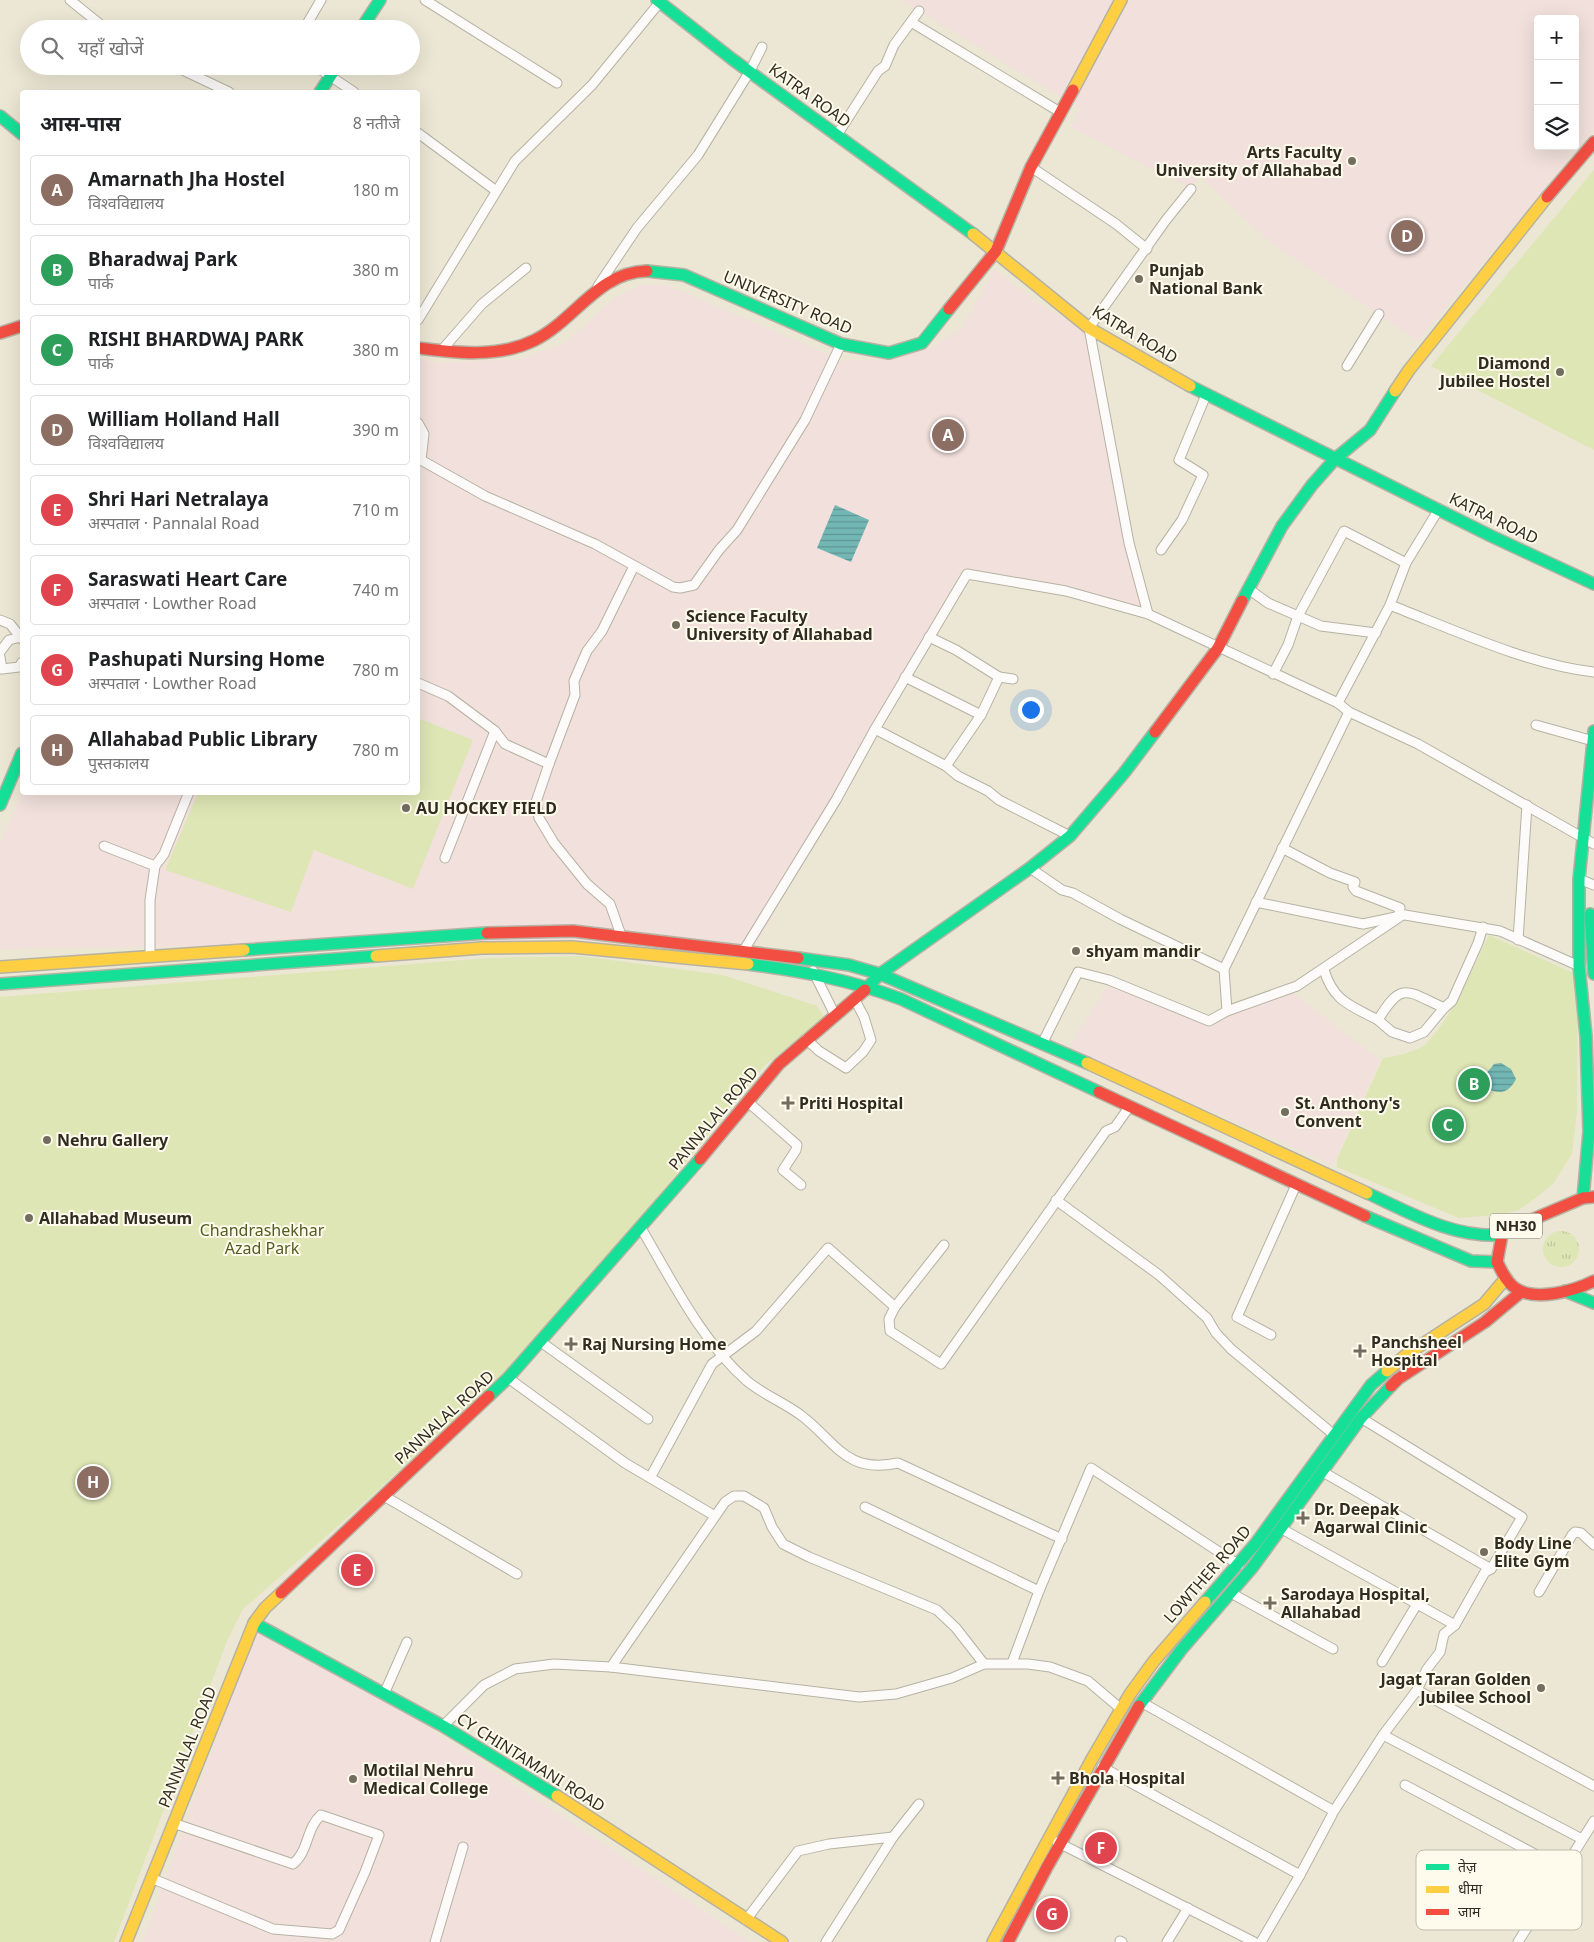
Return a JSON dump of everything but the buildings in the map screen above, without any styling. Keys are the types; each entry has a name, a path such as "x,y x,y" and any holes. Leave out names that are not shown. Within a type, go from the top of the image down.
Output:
{"main road":[{"path":"367,20 380,0"},
{"name":"UNIVERSITY ROAD","path":"420,348 441,351 512,350 537,339 603,285 631,273 659,271 684,275 841,344 889,353 922,343 996,251 1031,167 1121,0"},
{"name":"KATRA ROAD","path":"659,1 750,71 996,251 1089,328 1206,395 1279,429 1335,459 1491,536 1594,584"},
{"path":"321,90 330,77"},
{"path":"0,116 20,132"},
{"name":"PANNALAL ROAD","path":"126,1942 254,1623 265,1608 508,1378 641,1228 778,1064 855,1000 880,974 1030,868 1070,836 1124,773 1218,648 1282,526 1312,485 1335,459 1370,430 1409,370 1443,325 1548,194 1594,142"},
{"path":"0,333 20,327"},
{"path":"1588,1198 1589,1132 1586,1036 1580,966 1588,882 1593,736"},
{"path":"0,805 20,757"},
{"path":"1589,841 1594,804"},
{"path":"1588,882 1594,974"},
{"path":"0,967 478,933 573,931 744,950 849,965 880,974 1043,1042 1439,1226 1458,1233 1480,1237 1502,1235"},
{"path":"0,984 509,948 582,948 738,963 814,973 867,986 901,999 1296,1185 1454,1255 1471,1261 1497,1262"},
{"name":"NH30","path":"1521,1292 1506,1278 1497,1262 1502,1235 1510,1228 1588,1198"},
{"name":"LOWTHER ROAD","path":"992,1942 1122,1709 1154,1661 1256,1543 1371,1385 1387,1370 1484,1304 1506,1278"},
{"path":"1521,1292 1565,1291 1588,1285 1594,1281"},
{"path":"1565,1291 1594,1303"},
{"name":"LOWTHER ROAD","path":"1008,1942 1102,1767 1141,1702 1181,1650 1231,1593 1282,1529 1361,1418 1398,1379 1485,1322 1521,1292"},
{"name":"CY CHINTAMANI ROAD","path":"254,1623 443,1726 526,1776 782,1942"}],"street":[{"path":"70,0 95,20"},
{"path":"309,20 321,0"},
{"path":"425,0 557,83"},
{"path":"420,317 496,190 515,162 592,85 659,1"},
{"path":"837,135 878,71 885,66 894,45 919,11"},
{"path":"911,22 1060,112"},
{"path":"594,293 637,228 698,156 750,71 762,47"},
{"path":"193,75 225,90"},
{"path":"327,75 351,90"},
{"path":"420,134 496,190"},
{"path":"1031,167 1116,224 1147,249"},
{"path":"1148,614 1129,544 1089,328 1166,220 1191,189"},
{"path":"441,351 482,304 526,268"},
{"path":"1347,366 1379,314"},
{"path":"420,465 595,544 634,566 680,588 694,585 700,580 719,550 737,530 805,420 841,344"},
{"path":"1161,550 1182,520 1203,475 1179,460 1206,395"},
{"path":"420,426 424,434 420,459"},
{"path":"1338,704 1390,605 1406,563 1439,509"},
{"path":"1273,674 1298,616 1344,531 1406,563"},
{"path":"621,935 610,904 588,884 554,843 539,818 536,802 575,695 574,681 588,651 602,631 634,566"},
{"path":"744,950 836,800 905,677 967,574 1066,591 1148,614 1418,744 1589,841"},
{"path":"1250,590 1268,603 1321,626 1376,633"},
{"path":"1390,605 1501,648 1577,670 1594,672"},
{"path":"0,620 10,624 20,636"},
{"path":"929,637 956,650 999,677 1013,679"},
{"path":"0,652 9,640 20,638"},
{"path":"0,657 2,669 20,665"},
{"path":"905,677 981,715"},
{"path":"946,766 981,715 999,677"},
{"path":"420,684 448,696 496,731 504,744 549,764"},
{"path":"1227,1011 1224,969 1349,712"},
{"path":"1536,725 1593,736"},
{"path":"875,729 946,766 999,800 1070,836"},
{"path":"445,858 496,731"},
{"path":"150,957 150,900 155,866 164,854 188,795"},
{"path":"1518,940 1528,805"},
{"path":"104,846 130,858 155,866"},
{"path":"1282,848 1330,873 1350,879 1355,882 1353,887 1356,891 1400,908 1400,915"},
{"path":"1030,868 1062,890 1073,893 1120,919 1224,969"},
{"path":"1256,902 1363,924 1400,915 1500,931 1580,966"},
{"path":"1043,1042 1078,972 1109,980 1209,1020 1227,1011 1297,986 1324,970 1400,915"},
{"path":"1324,970 1330,988 1344,1002 1378,1020 1392,1032 1410,1038 1424,1032 1452,1001 1483,928"},
{"path":"811,959 814,973 836,1015"},
{"path":"1378,1020 1391,998 1398,994 1411,992 1444,1008"},
{"path":"806,1039 818,1051 846,1068 863,1052 870,1040 864,1017 855,1000"},
{"path":"748,1102 797,1145 784,1170 801,1185"},
{"path":"944,1245 895,1307 889,1319 890,1331 941,1364 1106,1131 1115,1126 1130,1106"},
{"path":"1271,1335 1238,1316 1296,1185"},
{"path":"1056,1200 1159,1275 1207,1318 1216,1333 1231,1349 1334,1434"},
{"path":"641,1228 691,1312 723,1356 747,1380 801,1415 845,1455 861,1464 873,1467 898,1464 1062,1539"},
{"path":"650,1478 712,1364 756,1331 828,1248 895,1307"},
{"path":"541,1342 648,1419"},
{"path":"508,1378 625,1463 715,1516"},
{"path":"1141,1702 1334,1811 1383,1735 1417,1690 1427,1669 1440,1652 1444,1634 1455,1625 1486,1572 1491,1569 1522,1517 1361,1418"},
{"path":"1012,1663 1039,1591 1091,1468 1238,1565"},
{"path":"1323,1472 1491,1569"},
{"path":"384,1496 517,1574"},
{"path":"611,1667 725,1502 734,1496 744,1496 764,1508 772,1527 783,1544 809,1557 937,1610 956,1628 984,1664"},
{"path":"865,1507 1039,1591"},
{"path":"1282,1529 1455,1625"},
{"path":"1539,1592 1575,1532 1581,1533 1594,1544"},
{"path":"1231,1593 1333,1649"},
{"path":"1382,1662 1417,1604"},
{"path":"384,1694 407,1642"},
{"path":"443,1726 484,1684 515,1669 554,1664 611,1667 859,1697 896,1694 952,1678 984,1664 1012,1663 1050,1667 1088,1681 1122,1709"},
{"path":"1417,1690 1594,1786"},
{"path":"1383,1735 1582,1839"},
{"path":"1102,1767 1300,1875"},
{"path":"1405,1785 1527,1850"},
{"path":"826,1942 893,1837 919,1804"},
{"path":"151,1878 273,1929 332,1934 339,1930 366,1872 379,1835 321,1815 315,1820 301,1858 293,1864 173,1823"},
{"path":"1261,1942 1332,1815"},
{"path":"1575,1850 1594,1821"},
{"path":"746,1920 798,1851 829,1844 893,1837"},
{"path":"1049,1837 1254,1942"},
{"path":"435,1942 463,1847"},
{"path":"1167,1942 1188,1908"},
{"path":"1518,1942 1525,1930"}],"shaded area":[{"name":"Arts Faculty University of Allahabad","path":"901,0 1594,0 1594,129 1579,147 1579,15 1534,15 1534,150 1577,150 1418,341 1268,241 1201,177 1191,189 1071,127 1080,109"},
{"name":"Science Faculty University of Allahabad","path":"994,269 1035,301 1086,331 1147,612 965,571 958,575 929,637 747,961 574,941 0,949 0,844 21,795 420,795 420,360 442,363 520,359 565,343 616,297 641,285 667,285 844,361 884,359 926,350 963,327"},
{"name":"St. Anthony's Convent","path":"1112,979 1206,1022 1290,991 1380,1060 1333,1165 1068,1049"},
{"name":"Motilal Nehru Medical College","path":"260,1615 750,1942 143,1942"}],"green space":[{"path":"1594,170 1594,450 1431,366"},
{"path":"420,719 473,740 413,889 314,850 291,912 165,870 197,795 420,795"},
{"path":"1489,935 1578,975 1577,1111 1572,1154 1553,1184 1519,1210 1499,1215 1459,1218 1337,1167 1337,1159 1383,1058 1412,1051 1427,1043 1454,1006"},
{"name":"Chandrashekhar Azad Park","path":"581,956 723,975 817,1006 825,1018 764,1066 658,1197 529,1351 355,1511 243,1609 227,1641 114,1942 0,1942 0,997 487,958"},
{"path":"1561,1231 1568,1232 1574,1236 1578,1242 1578,1256 1574,1262 1568,1266 1561,1267 1554,1266 1548,1262 1544,1256 1543,1249 1544,1242 1548,1236 1554,1232"}],"water":[{"path":"835,505 869,520 851,562 817,548"},
{"path":"1501,1063 1511,1069 1516,1079 1507,1090 1496,1092 1487,1088 1485,1075 1494,1064"}],"traffic: fast":[{"path":"367,20 380,0"},
{"path":"657,0 732,59 973,234"},
{"path":"321,90 331,75"},
{"path":"0,116 20,132"},
{"path":"647,271 684,275 841,344 889,353 922,343 949,309"},
{"path":"1190,386 1491,536 1594,584"},
{"path":"1242,601 1282,526 1312,485 1335,459 1370,430 1395,391"},
{"path":"1583,1198 1589,1132 1586,1036 1579,966 1579,879 1594,731"},
{"path":"865,990 880,974 1030,868 1070,836 1124,773 1155,732"},
{"path":"0,805 20,758"},
{"path":"1590,914 1594,974"},
{"path":"244,950 487,933"},
{"path":"0,984 376,956"},
{"path":"798,958 849,965 880,974 1087,1063"},
{"path":"748,964 826,977 882,992 901,999 1099,1092"},
{"path":"489,1396 508,1378 700,1159"},
{"path":"1367,1193 1432,1223 1466,1233 1502,1235"},
{"path":"1365,1216 1471,1261 1497,1262"},
{"path":"1565,1291 1594,1303"},
{"path":"1205,1602 1256,1543 1371,1385 1387,1371"},
{"path":"1139,1706 1181,1650 1252,1568 1361,1418 1391,1386"},
{"path":"254,1623 443,1726 557,1796"}],"traffic: slow":[{"path":"1073,90 1121,0"},
{"path":"1395,391 1409,370 1547,197"},
{"path":"973,234 1089,328 1190,386"},
{"path":"376,956 482,948 572,947 748,964"},
{"path":"0,967 244,950"},
{"path":"1087,1063 1367,1193"},
{"path":"1387,1371 1406,1355 1484,1304 1506,1278"},
{"path":"126,1942 254,1623 265,1608 281,1593"},
{"path":"993,1942 1092,1759 1130,1694 1154,1661 1205,1602"},
{"path":"557,1796 782,1942"}],"traffic: jam":[{"path":"949,309 996,251 1031,167 1073,90"},
{"path":"1547,197 1594,142"},
{"path":"420,348 477,353 507,350 521,346 549,331 614,279 630,273 647,271"},
{"path":"0,333 20,327"},
{"path":"1155,732 1218,648 1242,601"},
{"path":"487,933 573,931 798,958"},
{"path":"700,1159 779,1064 865,990"},
{"path":"1099,1092 1365,1216"},
{"path":"1594,1197 1583,1198 1510,1229 1502,1235 1497,1262 1512,1286 1523,1292 1533,1294 1555,1294 1594,1281"},
{"path":"1391,1386 1398,1379 1485,1322 1521,1292"},
{"path":"281,1593 489,1396"},
{"path":"1008,1942 1047,1867 1139,1706"}],"place":[{"name":"Arts Faculty University of Allahabad","path":"1352,161"},
{"name":"William Holland Hall","path":"1407,236"},
{"name":"Punjab National Bank","path":"1139,279"},
{"name":"Diamond Jubilee Hostel","path":"1560,372"},
{"name":"Amarnath Jha Hostel","path":"948,435"},
{"name":"Science Faculty University of Allahabad","path":"676,625"},
{"name":"AU HOCKEY FIELD","path":"406,808"},
{"name":"shyam mandir","path":"1076,951"},
{"name":"Bharadwaj Park","path":"1474,1084"},
{"name":"Priti Hospital","path":"788,1103"},
{"name":"St. Anthony's Convent","path":"1285,1112"},
{"name":"RISHI BHARDWAJ PARK","path":"1448,1125"},
{"name":"Nehru Gallery","path":"47,1140"},
{"name":"Allahabad Museum","path":"29,1218"},
{"name":"Raj Nursing Home","path":"571,1344"},
{"name":"Panchsheel Hospital","path":"1360,1351"},
{"name":"Allahabad Public Library","path":"93,1482"},
{"name":"Dr. Deepak Agarwal Clinic","path":"1303,1518"},
{"name":"Body Line Elite Gym","path":"1484,1552"},
{"name":"Shri Hari Netralaya","path":"357,1570"},
{"name":"Sarodaya Hospital, Allahabad","path":"1270,1603"},
{"name":"Jagat Taran Golden Jubilee School","path":"1541,1688"},
{"name":"Bhola Hospital","path":"1058,1778"},
{"name":"Motilal Nehru Medical College","path":"353,1779"},
{"name":"Saraswati Heart Care","path":"1101,1848"},
{"name":"Pashupati Nursing Home","path":"1052,1914"}]}
